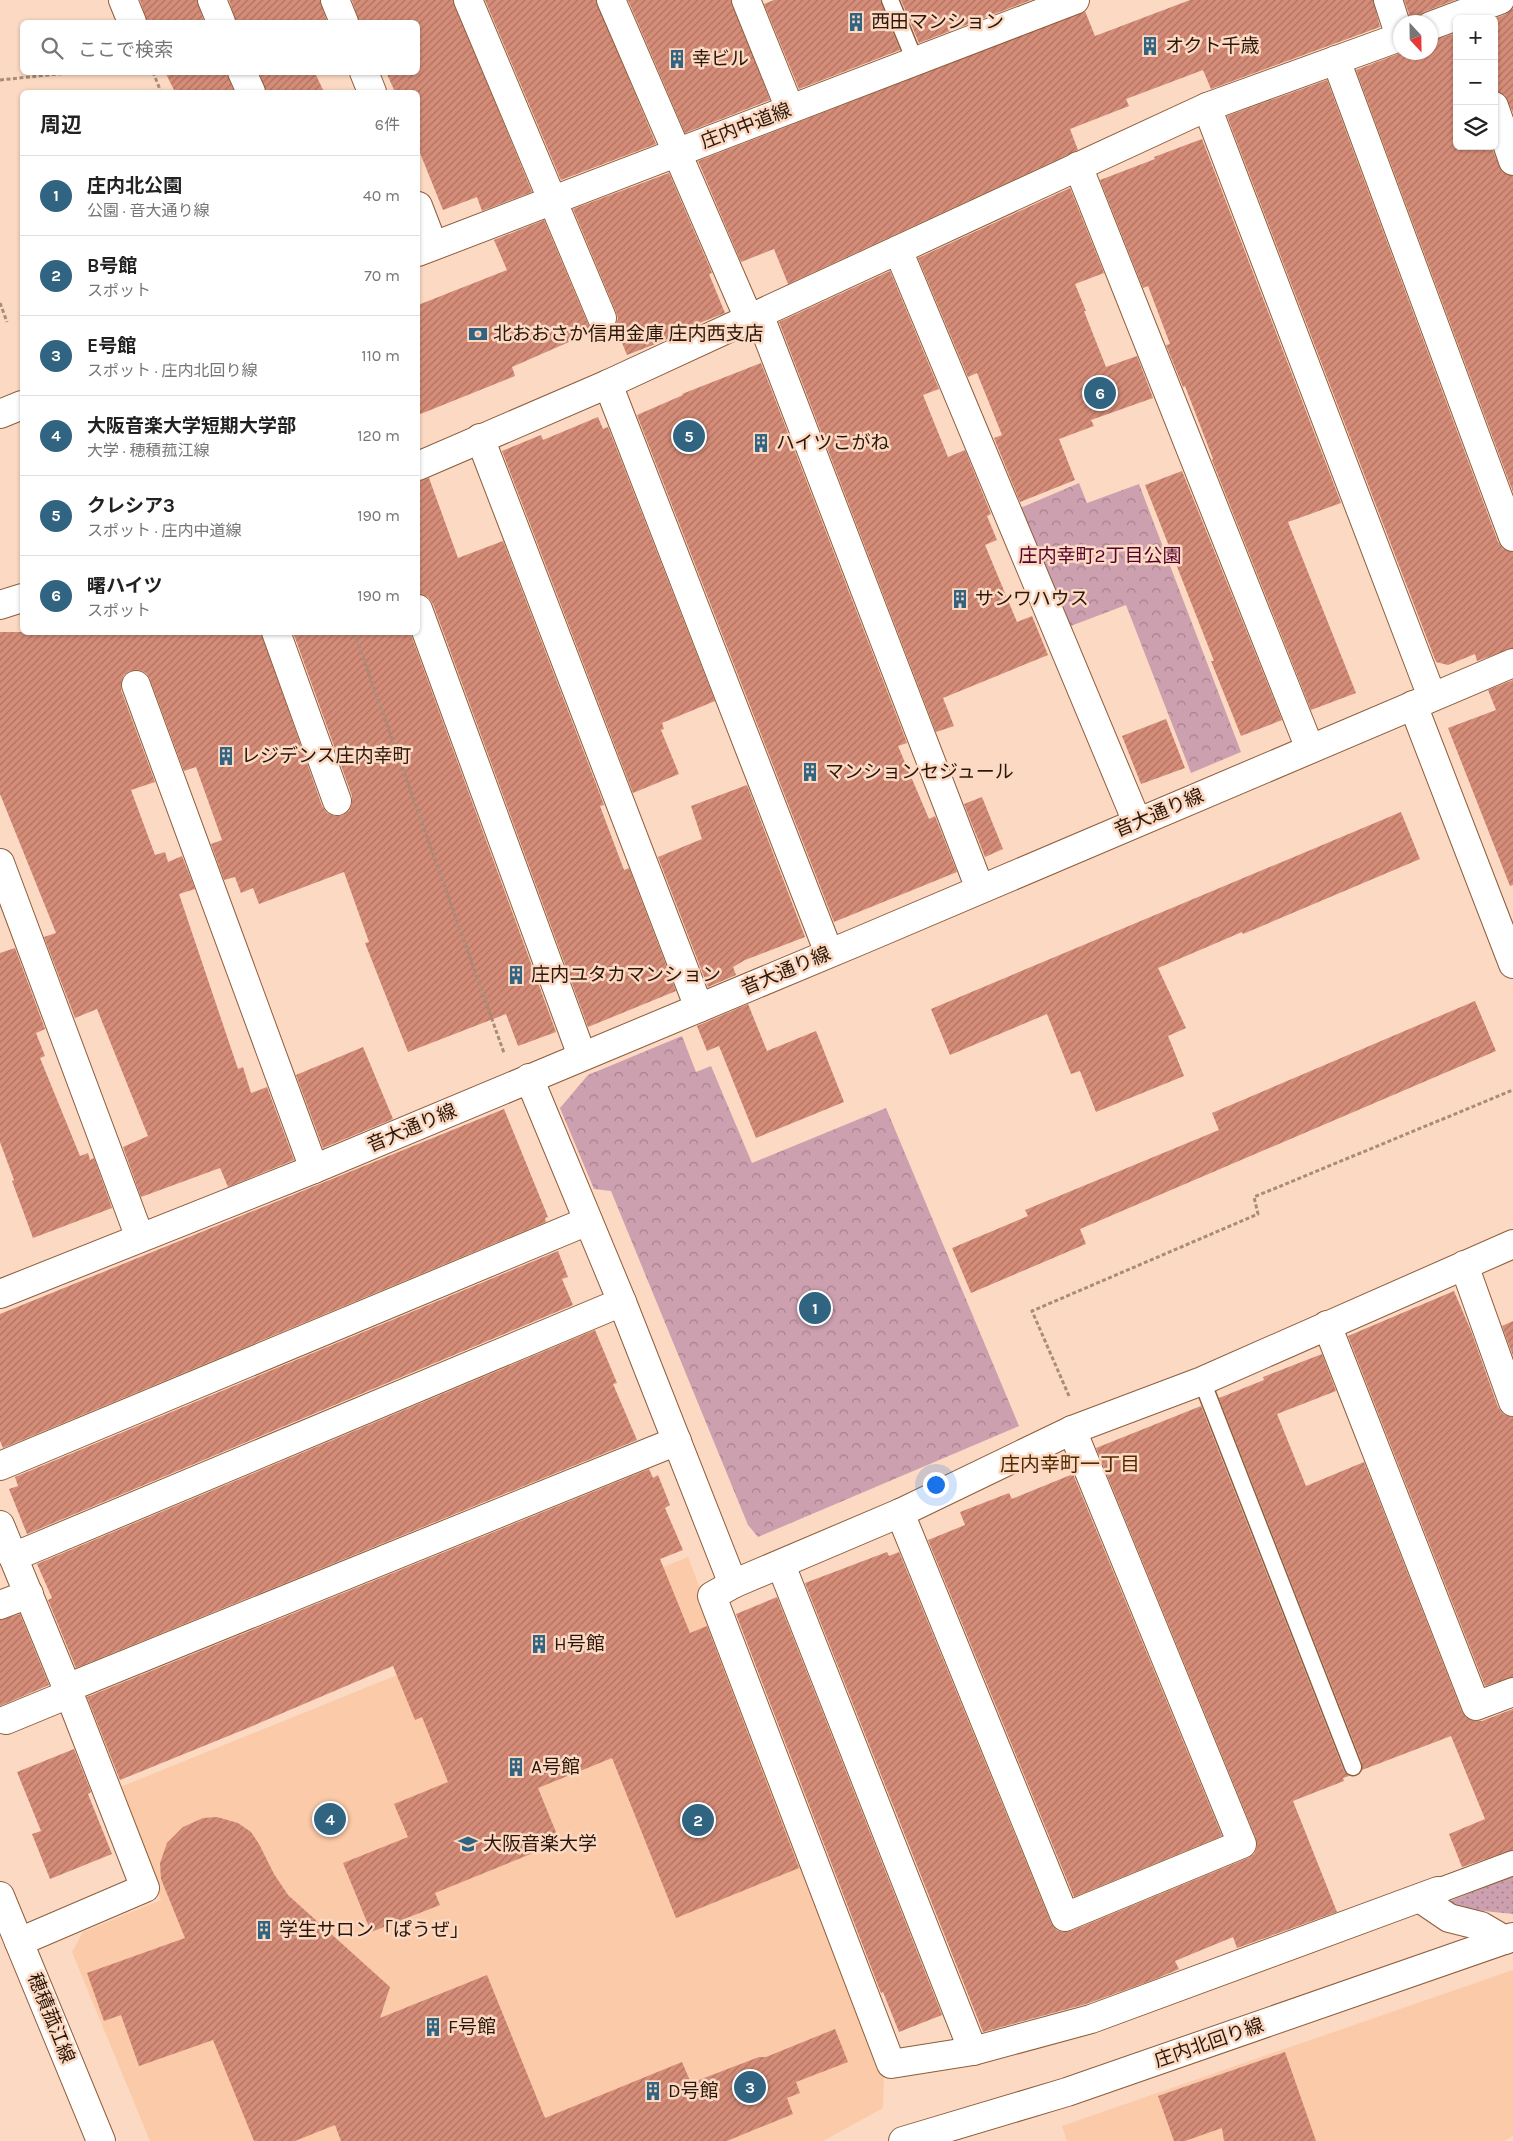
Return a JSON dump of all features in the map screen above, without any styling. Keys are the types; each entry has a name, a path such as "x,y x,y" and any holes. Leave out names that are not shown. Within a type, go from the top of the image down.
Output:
{"street":[{"path":"123,0 131,20"},
{"path":"212,0 220,20"},
{"path":"335,0 343,20"},
{"path":"468,0 602,318"},
{"path":"611,0 677,152 754,317 980,889"},
{"path":"746,0 790,109"},
{"name":"庄内中道線","path":"425,248 1075,0"},
{"path":"1388,0 1393,15"},
{"path":"1465,15 1500,0"},
{"path":"1438,24 1453,19"},
{"path":"420,465 608,384 1207,107 1393,40"},
{"path":"1336,60 1513,537"},
{"path":"243,75 250,90"},
{"path":"365,75 371,90"},
{"path":"1207,107 1422,701 1513,964"},
{"path":"1498,118 1513,161"},
{"path":"1078,166 1310,749"},
{"path":"420,218 425,248"},
{"path":"898,250 1137,822"},
{"path":"608,384 829,953"},
{"path":"0,414 20,406"},
{"path":"480,438 699,1008"},
{"path":"0,605 20,599"},
{"path":"420,614 582,1056"},
{"path":"277,635 336,801"},
{"name":"音大通り線","path":"0,1294 314,1169 1513,663"},
{"path":"136,685 314,1169"},
{"path":"0,863 140,1238"},
{"path":"522,1081 588,1221 622,1302 733,1584"},
{"path":"0,1466 588,1221"},
{"path":"1513,1244 1202,1381 1077,1428 900,1513 733,1584 712,1596 891,2064 973,2051 1091,2019 1513,1864"},
{"path":"1464,1265 1513,1402"},
{"path":"13,1557 622,1302"},
{"path":"1327,1326 1476,1706 1513,1692"},
{"path":"900,1513 1065,1917 1242,1844 1077,1428"},
{"path":"6,1720 68,1691 677,1441"},
{"path":"0,1526 68,1691 145,1888 19,1942"},
{"path":"781,1565 973,2051"},
{"path":"0,1605 28,1594"},
{"path":"1429,1895 1449,1918 1481,1926 1509,1938"},
{"name":"穂積菰江線","path":"0,1896 101,2141"},
{"name":"庄内北回り線","path":"903,2141 1068,2092 1509,1938"}],"lane":[{"path":"890,0 915,61"},
{"path":"1202,1381 1353,1767"}],"path":[{"path":"0,80 48,75"},
{"path":"154,75 160,90"},
{"path":"0,303 8,322"},
{"path":"355,635 522,1081"},
{"path":"1077,1428 1032,1310 1258,1214 1254,1197 1513,1090"}],"shaded area":[{"name":"大阪音楽大学","path":"688,1557 884,2076 883,2108 823,2141 150,2141 72,1952 83,1932 161,1900 118,1788"},
{"path":"1513,1970 1513,2136 1504,2141 1067,2141 1062,2126"}],"green space":[{"name":"庄内幸町2丁目公園","path":"1079,483 1087,503 1139,484 1241,752 1191,773 1126,605 1068,627 1018,509"},
{"path":"682,1036 696,1072 711,1066 752,1163 886,1108 1019,1426 758,1537 748,1525 611,1191 594,1189 560,1108 588,1075"},
{"path":"1513,1876 1513,1914 1456,1908 1445,1903"}],"building":[{"path":"140,0 197,0 203,20 146,20"},
{"path":"229,0 320,0 326,20 235,20"},
{"path":"352,0 453,0 532,192 482,211 477,197 443,210 420,153 420,90 394,90 387,75 420,75 420,20 358,20"},
{"path":"485,0 596,0 656,144 561,180"},
{"path":"628,0 731,0 770,100 685,133"},
{"path":"774,0 880,0 900,50 799,89 764,4"},
{"path":"901,0 1031,0 919,43"},
{"path":"1190,0 1373,0 1380,27 1211,89 1203,70 1126,99 1129,106 1070,129 1078,150 788,284 774,249 741,262 698,161 1085,11 1095,36"},
{"path":"1404,0 1455,0 1420,15 1409,15"},
{"path":"1513,8 1513,113 1505,95 1498,92 1498,17"},
{"path":"1453,34 1453,150 1493,150 1502,172 1513,176 1513,492 1356,70 1393,56 1393,60 1438,60 1438,39"},
{"path":"166,75 228,75 233,90 174,90"},
{"path":"260,75 316,75 323,90 265,90"},
{"path":"1327,80 1498,542 1503,549 1513,552 1513,648 1477,661 1475,654 1448,665 1436,662 1227,116"},
{"path":"1202,139 1341,503 1288,522 1356,693 1311,710 1212,460 1185,386 1183,387 1166,345 1170,344 1148,286 1143,288 1100,180"},
{"path":"669,173 712,273 709,274 725,313 674,333 675,336 627,355 615,326 618,319 616,312 573,209"},
{"path":"1070,188 1104,273 1075,284 1106,367 1137,356 1153,398 1091,420 1094,426 1059,439 1075,480 1020,502 994,438 1002,435 977,373 968,377 918,258"},
{"path":"544,220 588,324 594,331 512,367 515,376 420,414 420,304 507,270 494,240"},
{"path":"890,271 939,389 923,395 948,457 965,450 991,514 987,516 997,540 985,545 1017,622 1032,616 1048,655 943,698 954,726 936,732 779,322"},
{"path":"761,363 907,743 898,746 929,819 935,816 957,872 834,922 637,415 682,394"},
{"path":"598,417 603,429 608,427 715,701 662,723 664,729 661,730 679,774 633,793 502,451 541,435 543,440"},
{"path":"1182,471 1282,720 1241,736 1211,661 1214,661 1145,485"},
{"path":"429,478 458,558 503,541 604,805 600,806 624,870 629,868 676,991 588,1027 433,604 428,597 420,595 420,480"},
{"path":"0,632 20,632 20,635 262,635 322,806 327,813 335,816 343,815 349,811 352,796 294,635 411,635 556,1032 518,1046 506,1014 408,1052 365,943 369,942 344,872 259,904 253,888 241,893 235,877 224,880 211,844 222,840 196,767 184,771 150,679 146,673 139,670 130,671 124,675 121,682 121,690 155,782 131,790 155,855 165,852 168,862 182,856 195,889 179,894 238,1069 243,1067 251,1093 267,1087 294,1160 228,1187 220,1168 141,1197 123,1147 148,1136 97,1009 75,1018 44,937 56,933 0,794"},
{"path":"1513,680 1513,885 1510,886 1448,728 1496,710 1488,690"},
{"path":"1166,719 1185,768 1141,784 1122,736"},
{"path":"747,785 805,937 745,960 733,967 736,975 708,987 658,857 702,839 691,806"},
{"path":"982,797 1003,849 985,857 964,804"},
{"path":"1401,812 1420,859 1158,968 1186,1028 1168,1036 1184,1076 1096,1112 1080,1071 1071,1074 1047,1014 950,1055 931,1009"},
{"path":"15,948 45,1029 36,1033 45,1056 40,1058 80,1156 88,1153 90,1160 94,1158 112,1208 33,1238 0,1142 0,953"},
{"path":"1475,1001 1496,1051 1080,1229 1086,1244 971,1293 952,1248 1028,1216 1025,1210 1219,1130 1212,1113"},
{"path":"748,1004 767,1051 816,1031 844,1102 756,1138 719,1046 707,1051 697,1026"},
{"path":"363,1047 393,1119 323,1148 296,1075"},
{"path":"504,1109 548,1217 545,1218 546,1222 3,1448 0,1441 0,1314"},
{"path":"558,1251 568,1277 562,1279 573,1305 27,1534 9,1489 18,1486 15,1477"},
{"path":"1454,1291 1471,1331 1498,1407 1503,1414 1513,1417 1513,1677 1485,1686 1348,1336"},
{"path":"1513,1321 1513,1356 1502,1326"},
{"path":"595,1330 617,1383 613,1384 637,1440 76,1668 48,1600 52,1598 37,1564"},
{"path":"1322,1354 1336,1391 1277,1414 1306,1486 1364,1462 1462,1712 1467,1718 1474,1721 1482,1721 1513,1709 1513,1850 1462,1867 1449,1834 1485,1819 1451,1736 1362,1770 1362,1763 1219,1398 1264,1380 1263,1377"},
{"path":"1201,1406 1344,1771 1349,1776 1343,1778 1344,1781 1293,1801 1337,1912 1237,1948 1233,1937 1175,1961 1179,1969 1153,1980 1086,2004 983,2032 805,1583 887,1552 889,1556 899,1552 1051,1923 1056,1930 1063,1932 1071,1931 1248,1858 1254,1854 1257,1847 1256,1838 1096,1448"},
{"path":"649,1469 653,1478 658,1475 670,1505 665,1508 683,1550 660,1559 690,1633 707,1626 799,1868 676,1918 612,1758 538,1788 560,1842 435,1893 440,1905 371,1932 343,1863 408,1837 394,1804 448,1782 422,1717 415,1720 393,1666 120,1780 87,1697"},
{"path":"1073,1474 1222,1836 1074,1897 928,1540 965,1525 960,1512 1009,1493 1012,1499"},
{"path":"777,1597 942,2015 899,2032 883,1992 881,1993 736,1614"},
{"path":"20,1614 49,1685 0,1706 0,1620"},
{"path":"74,1749 91,1792 88,1794 112,1854 50,1879 32,1834 41,1831 17,1772"},
{"path":"217,1817 238,1823 251,1832 288,1895 390,1987 380,2018 487,1975 545,2118 682,2062 691,2083 759,2057 766,2057 835,2029 848,2062 796,2082 800,2093 787,2098 793,2114 727,2141 341,2141 335,2125 295,2141 254,2141 213,2040 139,2066 121,2015 104,2021 87,1973 185,1938 161,1879 160,1863 167,1843 183,1827 203,1818"},
{"path":"1285,2052 1316,2141 1224,2141 1222,2128 1185,2141 1174,2141 1158,2096"}],"place":[{"name":"西田マンション","path":"856,22"},
{"name":"オクト千歳","path":"1150,46"},
{"name":"幸ビル","path":"677,59"},
{"name":"北おおさか信用金庫 庄内西支店","path":"478,334"},
{"name":"曙ハイツ","path":"1100,393"},
{"name":"クレシア3","path":"689,436"},
{"name":"ハイツこがね","path":"761,443"},
{"name":"サンワハウス","path":"960,599"},
{"name":"レジデンス庄内幸町","path":"226,756"},
{"name":"マンションセジュール","path":"810,772"},
{"name":"庄内ユタカマンション","path":"516,975"},
{"name":"庄内北公園","path":"815,1308"},
{"name":"H号館","path":"539,1644"},
{"name":"A号館","path":"516,1767"},
{"name":"大阪音楽大学短期大学部","path":"330,1819"},
{"name":"B号館","path":"698,1820"},
{"name":"大阪音楽大学","path":"468,1844"},
{"name":"学生サロン「ぱうぜ」","path":"264,1930"},
{"name":"F号館","path":"433,2027"},
{"name":"E号館","path":"750,2087"},
{"name":"D号館","path":"653,2091"}],"district":[{"name":"庄内幸町一丁目","path":"1070,1464"}]}
